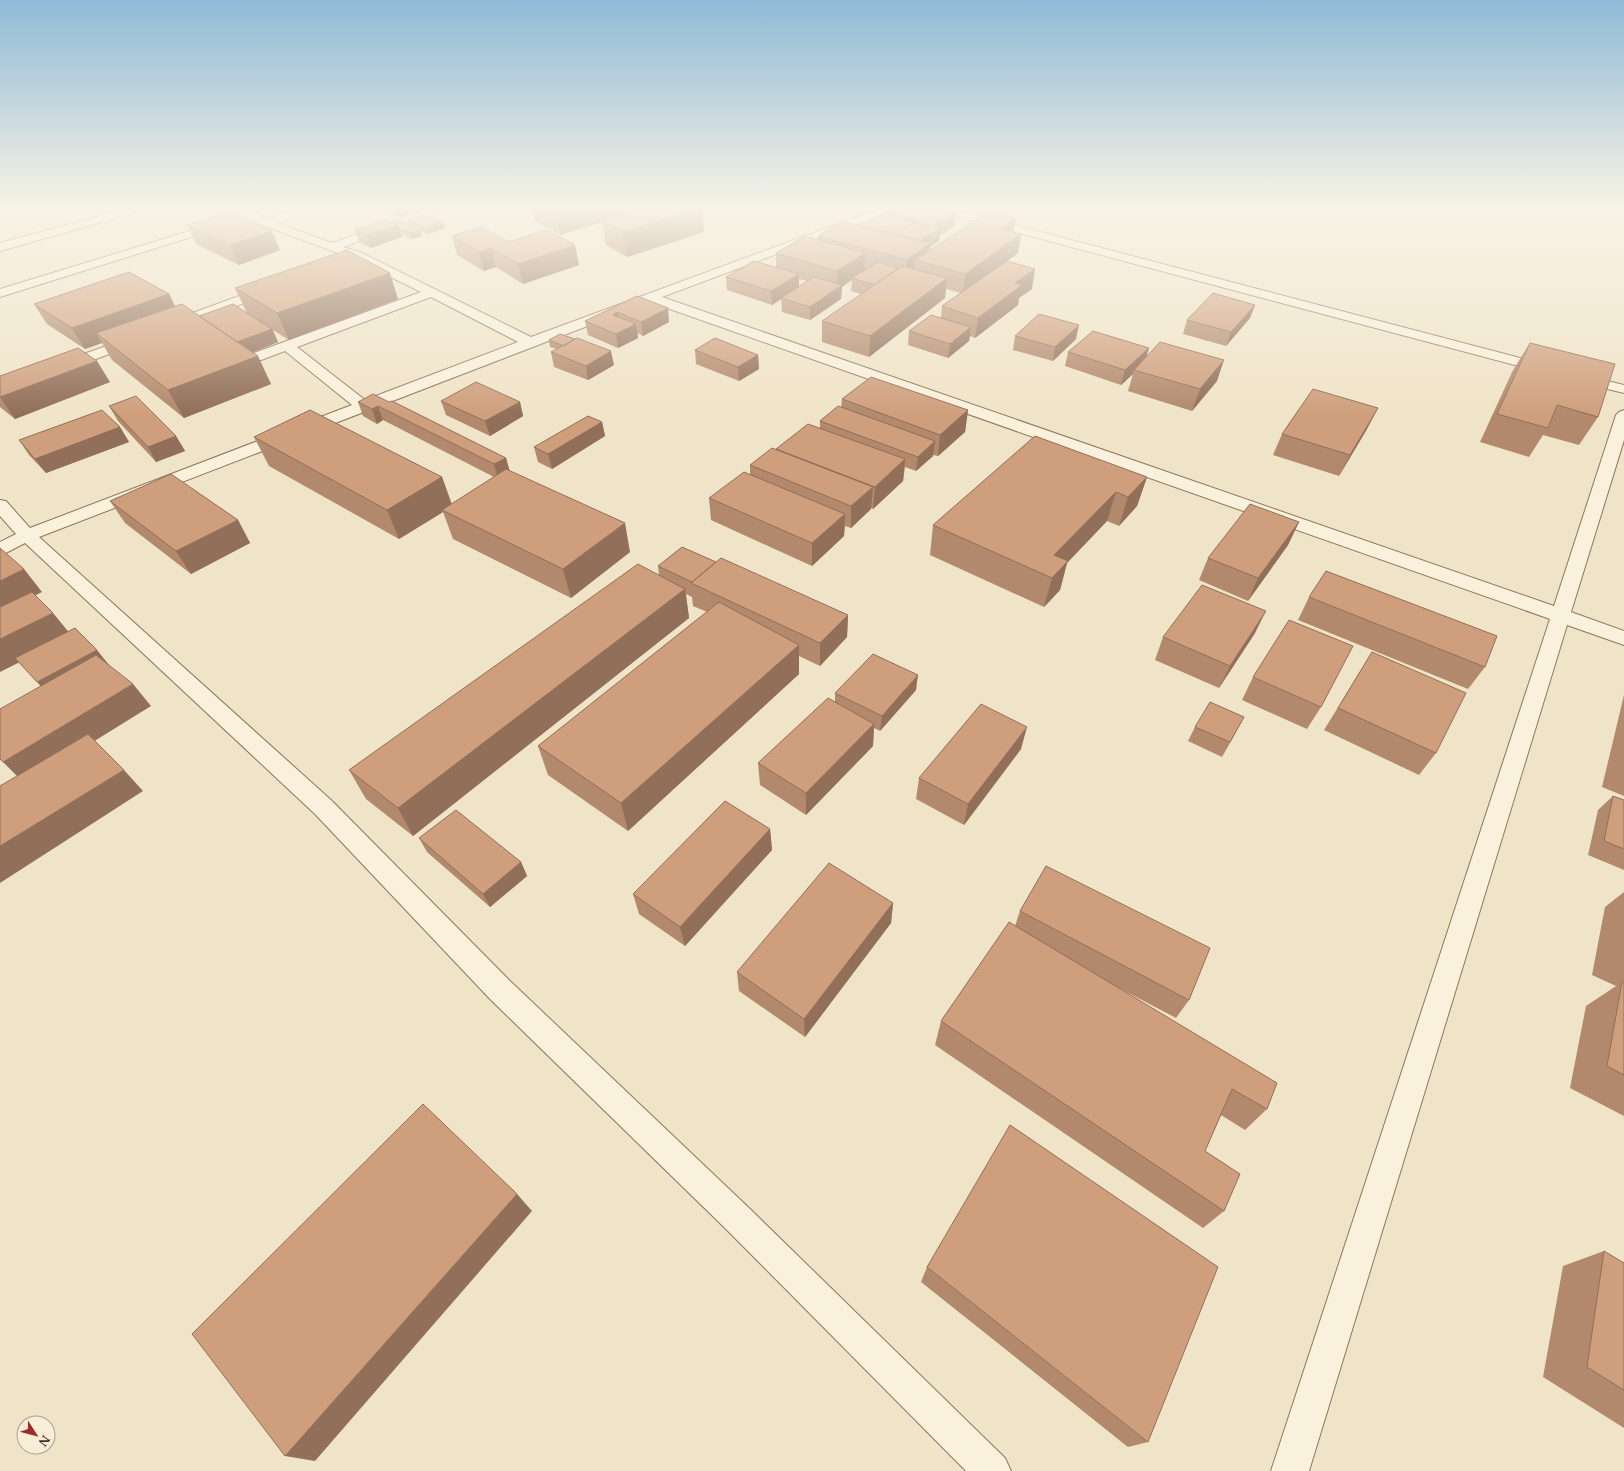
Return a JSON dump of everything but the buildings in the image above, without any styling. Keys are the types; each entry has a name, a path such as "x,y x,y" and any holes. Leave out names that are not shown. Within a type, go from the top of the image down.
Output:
{"street":[{"path":"0,293 48,278"},
{"path":"401,278 530,342"},
{"path":"0,550 27,535 362,405 702,278"},
{"path":"1201,278 1555,371"},
{"path":"52,370 284,284"},
{"path":"256,357 431,293"},
{"path":"650,297 1624,638"},
{"path":"286,345 362,405"},
{"path":"1570,375 1624,389"},
{"path":"1290,1471 1624,415"},
{"path":"0,505 27,535 323,807 500,990 738,1219 992,1471"}]}
